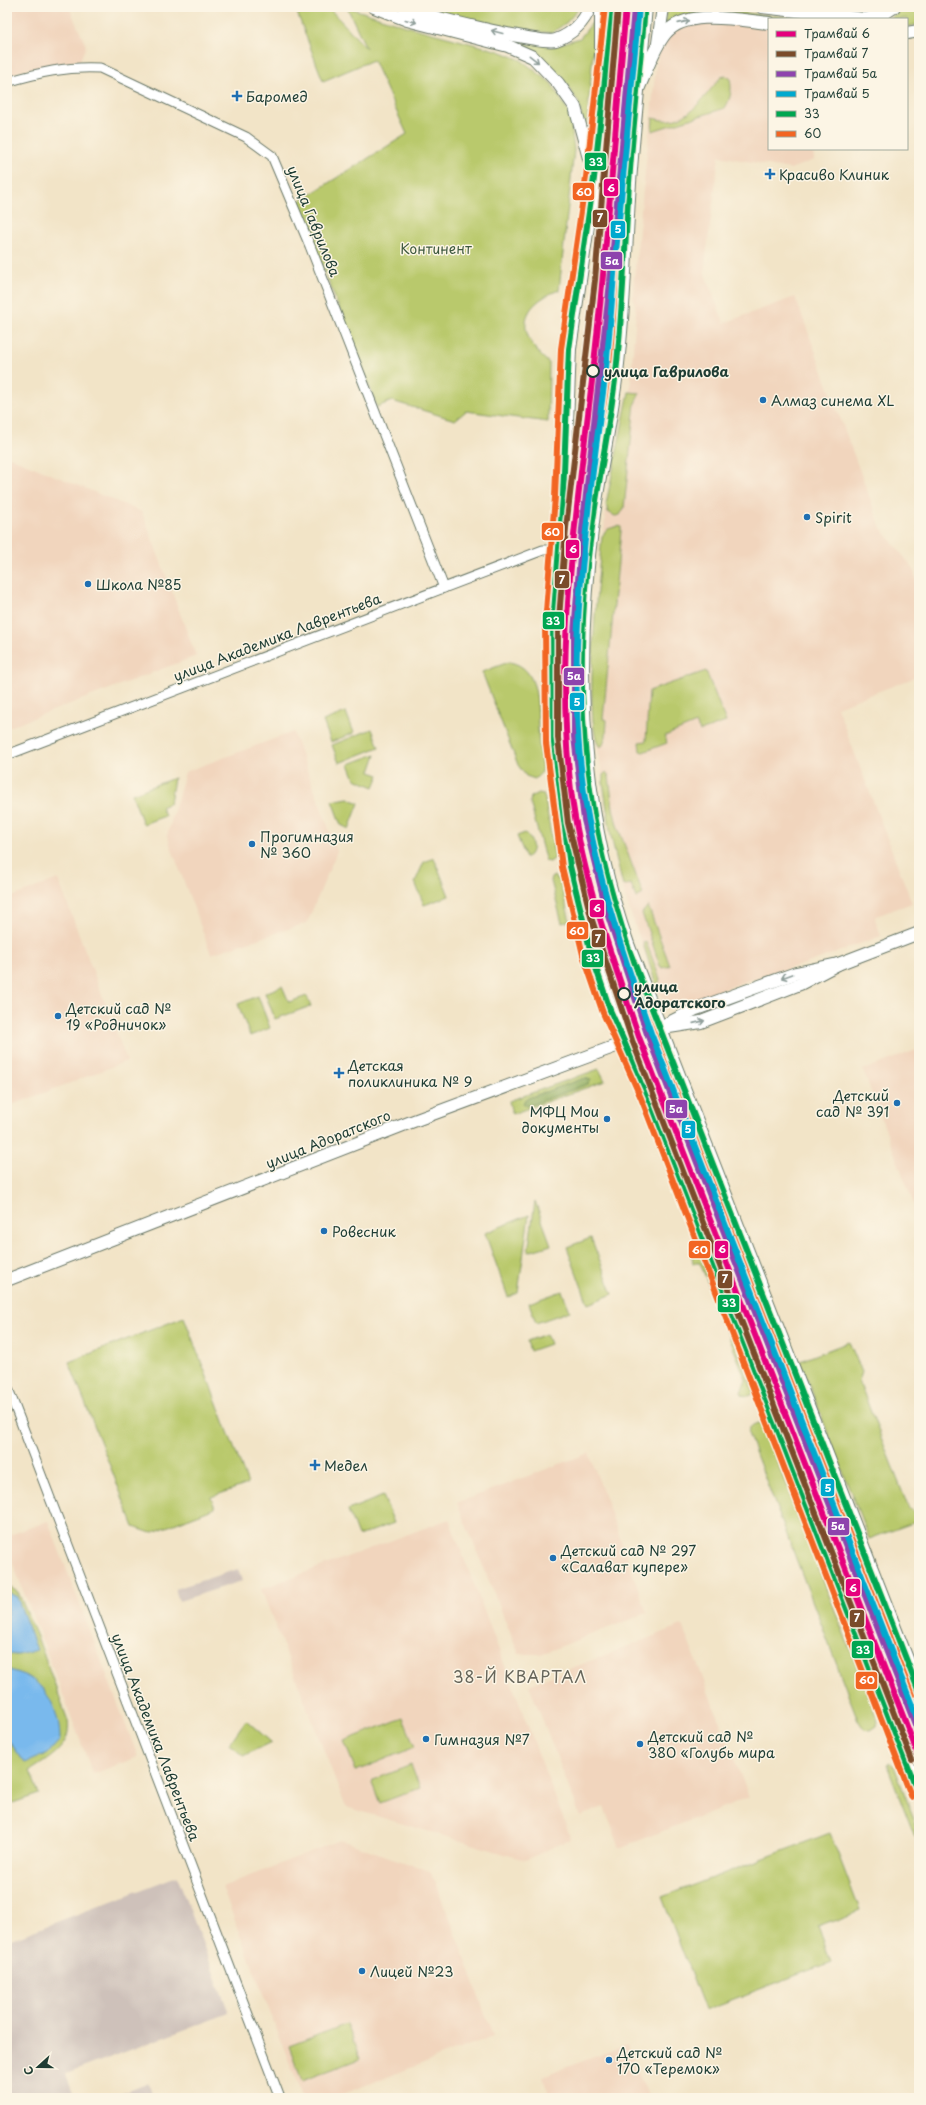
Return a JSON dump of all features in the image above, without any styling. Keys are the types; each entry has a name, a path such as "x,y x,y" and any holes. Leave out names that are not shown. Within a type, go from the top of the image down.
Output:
{"main road":[{"path":"374,7 407,20 508,46 533,57 558,83 575,108 594,178"},
{"path":"404,7 516,36 555,40 574,30 586,17 590,7"},
{"path":"601,7 599,40 603,108"},
{"path":"614,7 594,178 569,349 563,497 553,625 554,743 570,866 591,953 610,1010 660,1124 919,1795"},
{"path":"645,7 628,188 618,355 593,516 582,624 581,684 586,761 596,830 611,894 628,947 919,1692"},
{"path":"657,48 663,7"},
{"path":"762,7 856,18"},
{"path":"868,18 882,15 894,7"},
{"path":"637,92 665,34 678,23 710,18 768,23"},
{"path":"908,33 919,31"},
{"name":"улица Адоратского","path":"7,1280 411,1122 624,1042 660,1029 701,1022 800,984 838,964 919,933"}],"street":[{"name":"улица Гаврилова","path":"7,82 56,69 81,67 100,68 246,137 272,156 310,246 444,588"},
{"name":"улица Академика Лаврентьева","path":"7,756 543,550 559,550"},
{"name":"улица Академика Лаврентьева","path":"7,1386 280,2098"}],"shaded area":[{"path":"7,7 69,7 86,46 80,60 23,70 7,76"},
{"path":"694,23 768,26 768,150 813,150 814,160 790,169 719,156 704,272 724,323 795,297 881,528 913,568 919,588 919,676 837,707 912,903 876,916 875,919 881,936 805,964 763,975 673,1008 666,1005 658,990 625,897 610,830 595,727 595,624 606,509 630,390 636,312 633,294 634,278 656,66 659,53 671,33"},
{"name":"Школа №85","path":"7,456 142,512 196,656 7,728"},
{"name":"Прогимназия № 360","path":"293,732 337,851 307,923 211,954 167,836 185,772"},
{"name":"Детский сад № 19 «Родничок»","path":"58,879 127,1061 7,1107 7,899"},
{"name":"Детский сад № 391","path":"919,1049 919,1214 918,1215 863,1070"},
{"name":"Детский сад № 297 «Салават купере»","path":"589,1453 647,1613 541,1654 519,1654 457,1503"},
{"name":"Гимназия №7","path":"449,1519 571,1839 525,1860 346,1807 261,1589"},
{"path":"48,1521 138,1757 93,1774 7,1548 7,1536"},
{"path":"238,1569 242,1581 179,1601 175,1589"},
{"name":"Детский сад № 380 «Голубь мира","path":"682,1625 749,1797 620,1848 604,1807 580,1816 529,1685"},
{"name":"Лицей №23","path":"340,1840 430,1871 461,1946 493,2036 333,2098 303,2098 222,1887"},
{"path":"177,1876 229,2013 66,2074 75,2098 7,2098 7,1941"},
{"name":"Детский сад № 170 «Теремок»","path":"627,2045 649,2098 548,2098 549,2094 542,2076"},
{"path":"149,2083 153,2098 111,2098"}],"green space":[{"name":"Континент","path":"295,7 328,7 366,48 347,7 406,26 499,51 521,60 551,83 570,114 574,150 559,290 535,304 529,313 526,322 527,332 531,342 538,353 549,363 548,422 466,411 455,420 392,401 377,407 298,202 407,134 373,60 323,81"},
{"path":"385,7 395,7 523,42 556,45 580,38 596,18 586,134 578,101 566,84 551,67 524,48"},
{"path":"421,7 580,7 567,22 552,33 508,29"},
{"path":"666,7 690,7 795,18 768,18 709,13 685,16 665,24"},
{"path":"795,7 887,7 864,16"},
{"path":"901,7 919,7 919,24 908,27 908,18 891,18"},
{"path":"726,76 730,78 731,90 729,101 725,108 652,131 653,118 665,120 675,119 693,110 721,77"},
{"path":"629,392 640,393 635,403 624,508 620,515 615,516 608,512 606,504"},
{"path":"618,526 621,527 621,531 603,719 607,720 606,736 603,745 600,747 595,734 592,711 593,647 598,580 602,536 608,529"},
{"path":"509,662 519,665 526,671 532,679 535,688 537,699 538,740 542,772 535,779 526,776 518,765 482,672"},
{"path":"706,671 726,722 700,731 696,723 665,736 667,743 643,752 640,751 639,742 646,741 649,691"},
{"path":"346,712 354,733 331,742 323,721"},
{"path":"372,729 379,747 339,763 332,745"},
{"path":"376,754 370,772 379,775 374,787 355,779 349,764"},
{"path":"606,772 609,776 613,808 617,825 643,894 636,898 631,884 623,886 611,836 603,782 603,775"},
{"path":"174,778 170,803 161,807 165,816 143,824 132,794"},
{"path":"539,793 543,794 545,799 555,858 550,862 546,861 544,855 530,802 531,797"},
{"path":"348,798 359,803 349,829 341,825 332,801"},
{"path":"525,833 530,839 532,846 531,853 526,858 517,836"},
{"path":"434,858 449,896 424,905 415,882 424,862"},
{"path":"555,876 560,882 570,921 562,923 551,881 552,877"},
{"path":"648,906 670,966 663,968 660,966 642,913"},
{"path":"646,942 660,979 657,988 643,943"},
{"path":"282,986 289,1002 307,996 311,1006 275,1019 265,993"},
{"path":"258,996 270,1028 250,1036 238,1004"},
{"path":"599,1069 605,1081 512,1114 509,1101"},
{"path":"585,1078 591,1080 588,1084 528,1106 523,1104 525,1099"},
{"path":"535,1201 551,1245 528,1252"},
{"path":"529,1215 518,1293 508,1297 485,1233"},
{"path":"591,1238 613,1294 588,1304 567,1247"},
{"path":"698,1253 701,1256 754,1393 749,1396 743,1395 741,1392 746,1380 700,1263 693,1263 692,1256"},
{"path":"562,1291 570,1311 536,1323 529,1303"},
{"path":"184,1317 248,1484 211,1497 215,1508 151,1533 134,1527 69,1362"},
{"path":"546,1334 550,1344 530,1351 527,1341"},
{"path":"849,1342 862,1372 859,1381 909,1509 915,1512 918,1521 869,1539 800,1361"},
{"path":"758,1423 763,1426 878,1721 877,1726 871,1730 864,1729 858,1720 749,1436 750,1428"},
{"path":"383,1496 394,1523 358,1536 348,1510"},
{"path":"7,1586 18,1592 38,1639 68,1721 68,1730 66,1738 57,1751 51,1757 30,1771 39,1794 7,1805 7,1738 25,1763 31,1678 7,1669 7,1654 18,1655 17,1597 7,1592"},
{"path":"403,1718 415,1747 356,1771 344,1741"},
{"path":"246,1720 271,1742 243,1756 229,1744"},
{"path":"889,1762 894,1766 919,1832 919,1847 887,1765"},
{"path":"411,1765 420,1788 380,1803 371,1781"},
{"path":"830,1833 860,1911 818,1927 831,1962 705,2010 662,1897"},
{"path":"347,2024 360,2059 302,2081 289,2046"}],"water":[{"path":"7,1592 17,1597 37,1650 18,1655 7,1654"},
{"path":"7,1669 28,1677 44,1690 53,1705 60,1731 60,1740 48,1753 25,1763 7,1738"}],"tram line":[{"name":"7","path":"618,7 595,280 566,528 558,632 558,738 568,823 591,917 632,1040 912,1760"},
{"name":"6","path":"626,7 603,281 575,528 566,633 566,738 576,822 582,853 608,946 639,1037 919,1757"},
{"name":"5а","path":"634,8 610,282 582,529 574,633 574,737 584,820 607,913 647,1034 919,1735"},
{"name":"5","path":"639,8 607,361 586,532 577,636 576,688 578,740 589,823 603,884 630,974 651,1033 919,1723"},
{"path":"604,921 614,964"}],"transit line":[{"name":"60","path":"605,7 586,177 561,349 555,497 545,624 546,743 562,867 583,955 603,1013 641,1098 912,1798"},
{"name":"33","path":"613,7 594,178 569,349 563,497 553,625 554,743 570,866 591,953 610,1010 648,1095 919,1795"},
{"name":"60","path":"637,7 623,161 609,365 585,517 576,602 574,637 574,706 576,741 585,810 597,871 621,950 912,1695"},
{"name":"33","path":"645,7 631,161 617,363 590,541 584,600 582,635 582,704 584,739 593,807 605,868 628,947 919,1692"}],"place":[{"name":"Баромед","path":"237,96"},
{"name":"Красиво Клиник","path":"770,174"},
{"name":"улица Гаврилова","path":"593,371"},
{"name":"Алмаз синема XL","path":"763,400"},
{"name":"Spirit","path":"807,517"},
{"name":"Школа №85","path":"88,584"},
{"name":"Прогимназия № 360","path":"252,844"},
{"name":"улица Адоратского","path":"624,994"},
{"name":"Детский сад № 19 «Родничок»","path":"58,1016"},
{"name":"Детская поликлиника № 9","path":"339,1073"},
{"name":"Детский сад № 391","path":"897,1103"},
{"name":"МФЦ Мои документы","path":"607,1119"},
{"name":"Ровесник","path":"324,1231"},
{"name":"Медел","path":"315,1465"},
{"name":"Детский сад № 297 «Салават купере»","path":"553,1558"},
{"name":"Гимназия №7","path":"426,1739"},
{"name":"Детский сад № 380 «Голубь мира","path":"640,1744"},
{"name":"Лицей №23","path":"362,1971"},
{"name":"Детский сад № 170 «Теремок»","path":"609,2060"}],"district":[{"name":"38-Й КВАРТАЛ","path":"520,1676"}]}
